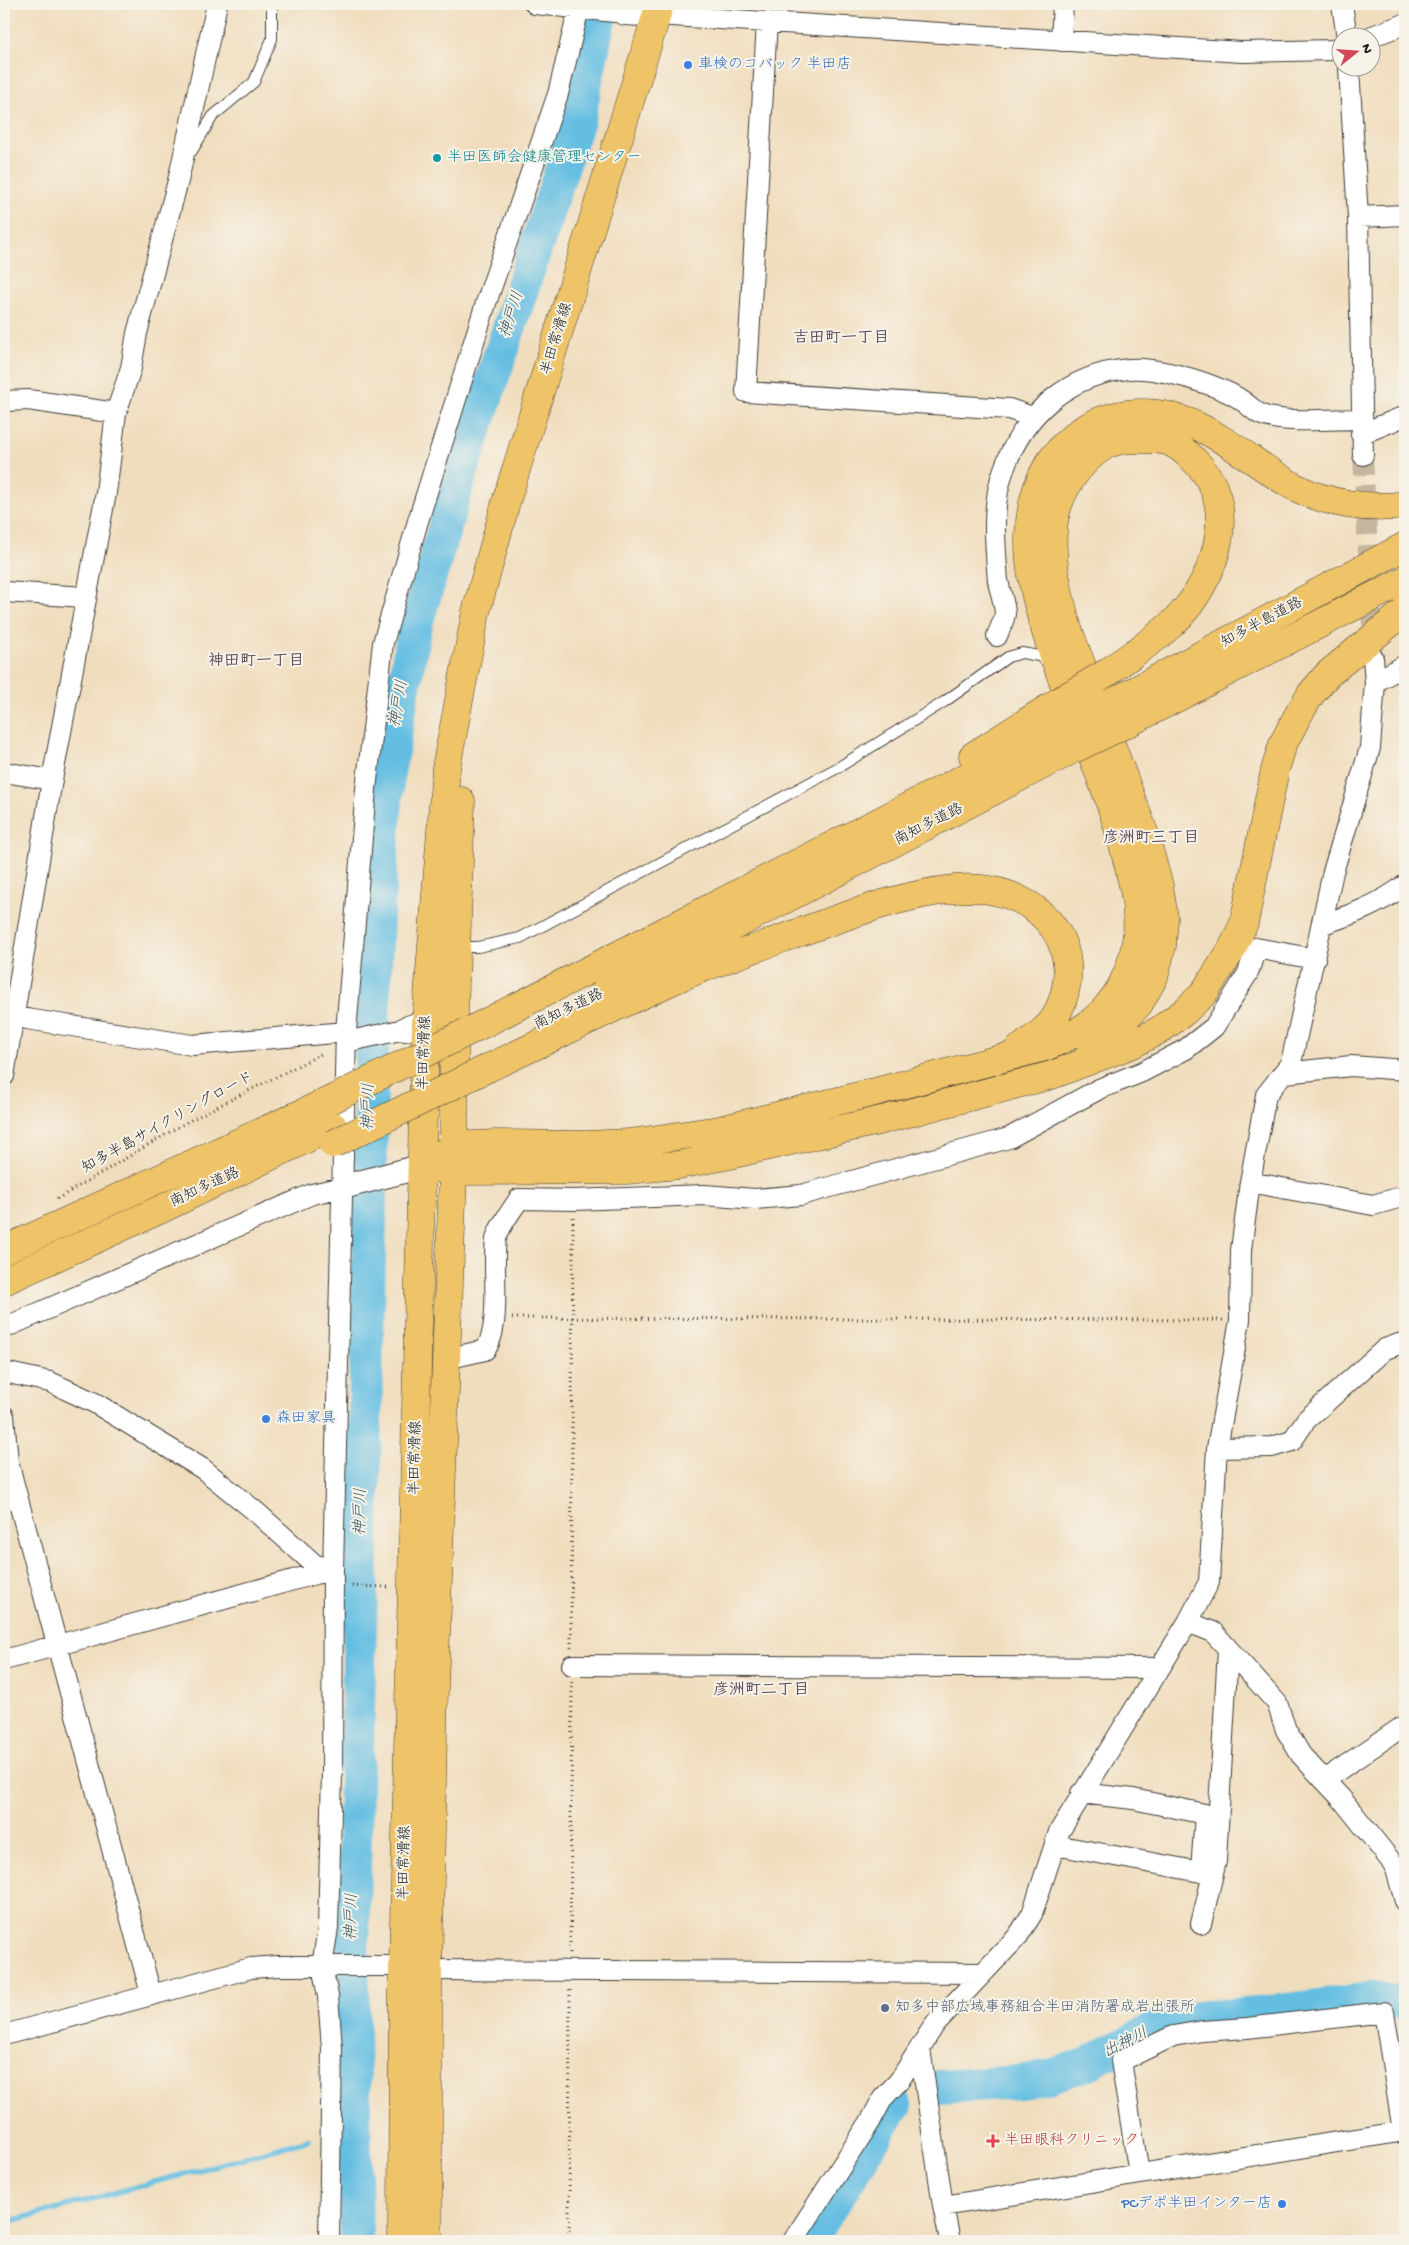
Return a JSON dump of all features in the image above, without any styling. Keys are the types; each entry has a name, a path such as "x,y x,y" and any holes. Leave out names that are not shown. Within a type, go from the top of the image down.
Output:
{"main road":[{"name":"半田常滑線","path":"402,2241 415,1025 446,768 476,612 506,502 659,9"},
{"path":"413,1169 453,1159 496,1144 587,1145 674,1138 719,1130 874,1092 1072,1037 1098,1018 1114,998 1126,977 1134,955 1138,930 1137,905 1118,826 1058,671 1035,598 1029,546 1030,519 1035,494 1044,472 1060,449 1086,426 1106,418 1129,413 1152,412 1172,416 1193,424 1226,441 1294,486 1321,498 1374,507 1405,504"},
{"path":"1065,726 1108,672 1154,638 1179,616 1195,596 1211,568 1219,540 1220,508 1214,485 1203,468 1188,453 1169,442 1149,439 1128,439 1108,444 1089,457 1073,476 1062,497 1054,520 1052,546 1060,599 1068,629 1144,835 1159,886 1164,918 1162,946 1154,977 1139,1004 1082,1063"},
{"name":"知多半島道路","path":"1123,711 1405,546"},
{"name":"知多半島道路","path":"1123,711 1405,580"},
{"path":"453,1159 627,1170 725,1156 882,1120 1052,1075 1134,1044 1161,1030 1203,994 1218,974 1244,923 1251,897 1275,770 1296,717 1311,694 1328,674 1405,611"},
{"name":"半田常滑線","path":"428,2241 404,1967 434,1686 453,1159 452,1102 464,677"},
{"name":"南知多道路","path":"4,1281 296,1145 489,1021 1065,726 1123,711"},
{"name":"南知多道路","path":"4,1250 332,1123 488,1059 1065,726"},
{"path":"488,1059 742,952 875,906 916,895 957,888 992,890 1019,898 1042,912 1058,933 1068,961 1065,988 1056,1015 1038,1036 1009,1056"}],"street":[{"path":"4,1076 9,1015 106,493 116,413 131,368 138,333 178,181 217,4"},
{"path":"535,4 580,6 625,13 659,9 767,21 1242,52 1332,50"},
{"path":"1061,41 1063,4"},
{"path":"1342,4 1346,28"},
{"path":"329,2241 332,2048 328,1996 328,1928 333,1578 343,1188 349,1038 366,789 383,643 418,521 486,303 558,94 580,6"},
{"path":"767,21 746,392 1009,409 1032,417"},
{"path":"1382,32 1405,24"},
{"path":"1350,78 1358,217 1363,455"},
{"path":"1358,217 1405,215"},
{"path":"997,636 1005,615 999,583 994,518 1003,470 1017,441 1032,417 1044,405 1066,389 1095,376 1130,368 1175,374 1212,385 1242,400 1262,415 1361,426 1405,416"},
{"path":"4,401 28,400 116,413"},
{"path":"4,592 86,597"},
{"path":"793,2241 870,2122 883,2098 899,2081 935,2024 1018,1936 1032,1914 1059,1832 1188,1622 1208,1582 1217,1448 1240,1320 1241,1250 1250,1182 1266,1095 1291,1063 1333,872 1370,748 1375,682 1373,658"},
{"path":"1375,682 1405,665"},
{"path":"4,772 52,780"},
{"path":"1323,924 1360,912 1388,898 1405,885"},
{"path":"446,1359 485,1350 490,1343 494,1318 496,1238 519,1199 574,1200 704,1195 762,1199 801,1195 1009,1138 1099,1089 1142,1072 1186,1049 1214,1027 1248,972 1256,948 1315,958"},
{"path":"9,1015 192,1045 349,1038 415,1025"},
{"path":"1285,1072 1351,1066 1405,1070"},
{"path":"4,1328 312,1194 343,1188 413,1169"},
{"path":"1250,1182 1372,1205 1405,1196"},
{"path":"1217,1448 1272,1447 1292,1442 1306,1420 1385,1349 1405,1342"},
{"path":"4,1372 50,1382 94,1403 203,1469 333,1578"},
{"path":"4,1416 8,1462 151,1994"},
{"path":"4,1660 315,1574 333,1578"},
{"path":"1188,1622 1213,1632 1277,1703 1286,1730 1301,1755 1341,1798 1395,1866 1405,1901"},
{"path":"1202,1924 1216,1861 1228,1649"},
{"path":"572,1665 1160,1668"},
{"path":"1324,1780 1405,1725"},
{"path":"1055,1845 1200,1872 1205,1814 1133,1799 1081,1794"},
{"path":"4,2035 250,1968 328,1966 570,1971 983,1973"},
{"path":"943,2206 1404,2131 1384,2012 1247,2028 1202,2031 1173,2036 1121,2061 1139,2174"},
{"path":"920,2048 943,2206 950,2241"}],"lane":[{"path":"178,181 196,141 213,116 247,90 259,73 272,39 272,4"},
{"path":"456,947 504,943 520,938 839,767 944,702 1008,657 1022,653 1039,656 1058,671"}],"path":[{"name":"知多半島サイクリングロード","path":"50,1203 185,1123 349,1038"},
{"path":"569,2241 574,1318 572,1304 574,1200"},
{"path":"494,1318 1240,1320"},
{"path":"333,1578 389,1587"}],"waterway":[{"name":"神戸川","path":"356,2241 352,1955 370,1218 371,1073 377,916 388,773 414,631 458,482 578,120 602,4"},
{"name":"出神川","path":"938,2087 1021,2082 1051,2076 1089,2063 1168,2022 1205,2017 1258,2014 1377,1998 1405,2003"},
{"name":"出神川","path":"809,2241 895,2105"},
{"path":"4,2223 309,2140"}],"tunnel":[{"path":"1363,455 1373,649"}],"place":[{"name":"車検のコバック 半田店","path":"688,65"},
{"name":"半田医師会健康管理センター","path":"437,158"},
{"name":"森田家具","path":"266,1419"},
{"name":"知多中部広域事務組合半田消防署成岩出張所","path":"885,2008"},
{"name":"半田眼科クリニック","path":"993,2141"},
{"name":"PCデポ半田インター店","path":"1282,2204"}],"district":[{"name":"吉田町一丁目","path":"841,339"},
{"name":"神田町一丁目","path":"256,662"},
{"name":"彦洲町三丁目","path":"1151,839"},
{"name":"彦洲町二丁目","path":"761,1691"}]}
